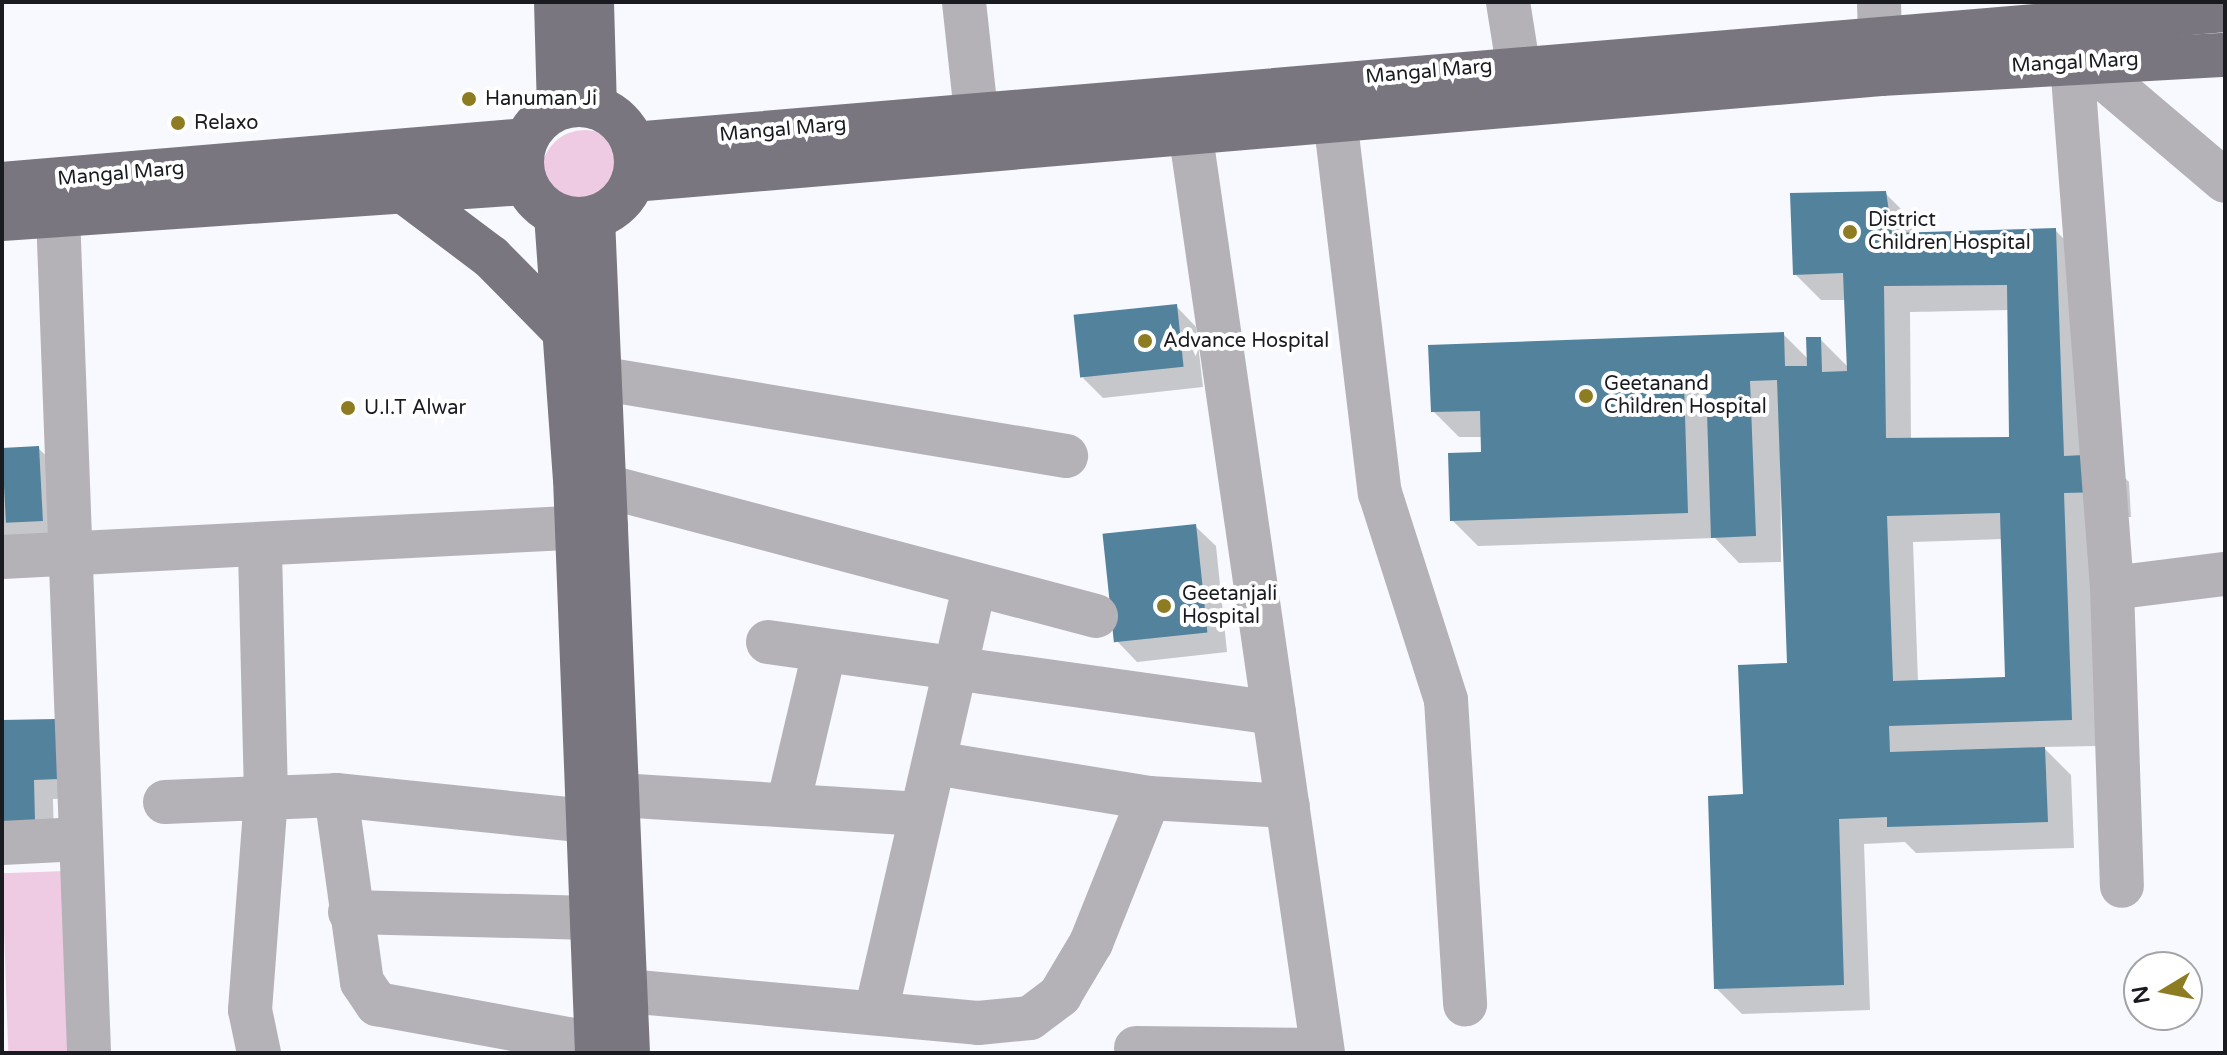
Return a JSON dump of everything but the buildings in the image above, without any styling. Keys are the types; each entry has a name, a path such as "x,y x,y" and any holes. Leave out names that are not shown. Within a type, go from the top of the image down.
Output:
{"main road":[{"path":"556,2 577,107"},
{"path":"575,216 525,183 526,140 577,107 592,2"},
{"name":"Mangal Marg","path":"633,162 1521,84 1880,39 2225,10"},
{"name":"Mangal Marg","path":"1880,39 2079,63 2225,55"},
{"name":"Mangal Marg","path":"978,131 1190,130 1335,118 1521,84"},
{"path":"575,216 625,197 633,162 625,128 577,107"},
{"name":"Mangal Marg","path":"2,184 526,140"},
{"name":"Mangal Marg","path":"2,219 525,183"},
{"path":"403,191 491,257 577,361"},
{"path":"575,216 577,361 590,504 603,808 627,991 607,1050"},
{"path":"603,808 591,918 607,1050"}],"street":[{"path":"964,2 978,131"},
{"path":"1508,2 1521,84"},
{"path":"2079,63 2225,181"},
{"path":"2079,63 2112,588 2122,886"},
{"path":"1335,118 1384,514 1446,700 1465,1004"},
{"path":"1136,1048 1322,1051 1190,130"},
{"path":"58,214 89,1053"},
{"path":"577,361 1066,456"},
{"path":"2,557 260,545 590,504 1096,616"},
{"path":"259,1053 250,1010 266,796 260,545"},
{"path":"2112,588 2225,574"},
{"path":"876,1012 974,589"},
{"path":"768,642 824,653 1274,713"},
{"path":"788,805 824,653"},
{"path":"935,763 1149,798 1288,806"},
{"path":"336,795 362,982 377,1004 607,1050"},
{"path":"165,802 336,795 603,808 788,805 920,814"},
{"path":"627,991 876,1012 1002,1037 1048,1010 1071,979 1118,885 1149,798"},
{"path":"2,843 81,839"},
{"path":"350,912 591,918"}],"shaded area":[{"path":"585,130 610,137 622,149 629,174 622,199 610,211 585,218 560,211 548,199 541,174 548,149 560,137"},
{"path":"66,871 72,1053 8,1053 2,873"}],"place":[{"name":"Hanuman Ji","path":"469,99"},
{"name":"Relaxo","path":"178,123"},
{"name":"District Children Hospital","path":"1850,232"},
{"name":"Advance Hospital","path":"1145,341"},
{"name":"Geetanand Children Hospital","path":"1586,396"},
{"name":"U.I.T Alwar","path":"348,408"},
{"name":"Geetanjali Hospital","path":"1164,606"}]}
